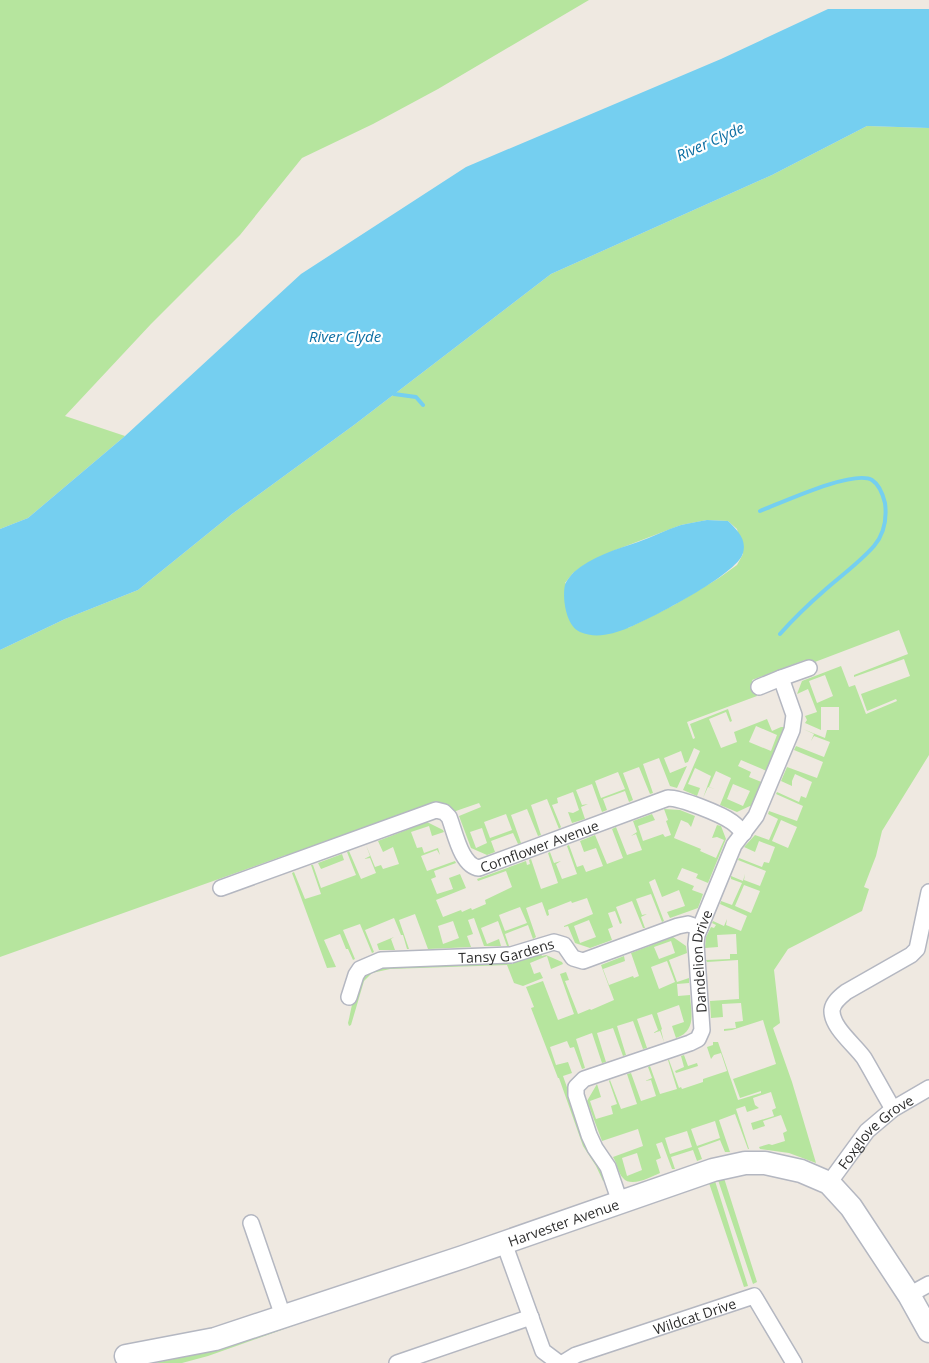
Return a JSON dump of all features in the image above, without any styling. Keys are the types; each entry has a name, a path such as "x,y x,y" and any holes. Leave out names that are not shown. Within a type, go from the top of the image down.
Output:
{"street":[{"path":"759,687 809,668"},
{"name":"Dandelion Drive","path":"620,1202 608,1167 589,1135 576,1095 576,1087 584,1079 690,1043 700,1036 702,1026 696,944 700,928 734,845 756,816 794,725 794,715 781,678"},
{"name":"Cornflower Avenue","path":"221,888 436,810 444,812 449,817 467,863 474,868 479,868 668,798 680,799 725,818 733,822 744,833"},
{"path":"893,1109 863,1056 843,1033 834,1018 832,1008 837,1000 846,992 917,949 929,892"},
{"name":"Tansy Gardens","path":"350,997 356,975 360,969 381,960 511,955 554,942 564,945 573,958 583,961 678,926 688,924 700,928"},
{"name":"Foxglove Grove","path":"828,1183 867,1131 893,1109 929,1088"},
{"name":"Harvester Avenue","path":"126,1356 216,1339 504,1243 713,1170 744,1162 765,1162 801,1171 828,1183 850,1207 909,1295 929,1331"},
{"path":"251,1223 283,1316"},
{"path":"504,1243 543,1351 561,1363"},
{"path":"909,1295 929,1284"},
{"name":"Wildcat Drive","path":"561,1363 576,1355 754,1296 794,1363"},
{"path":"397,1363 531,1317"}],"green space":[{"path":"0,0 589,0 438,89 373,124 302,158 240,235 151,324 65,416 125,436 28,518 0,529"},
{"path":"867,126 929,128 929,755 882,831 876,856 864,887 869,889 862,911 788,949 774,970 780,1023 773,1028 792,1082 816,1163 789,1153 760,1149 759,1147 785,1141 783,1133 787,1131 781,1115 763,1121 765,1126 753,1130 751,1123 774,1116 772,1110 776,1108 771,1092 753,1098 755,1105 759,1108 747,1112 745,1106 736,1109 749,1149 735,1114 719,1120 730,1152 725,1152 720,1140 698,1148 702,1159 697,1161 693,1150 671,1157 675,1169 672,1169 662,1142 656,1144 661,1158 656,1160 660,1173 641,1181 627,1181 620,1173 613,1157 643,1146 638,1129 602,1141 587,1101 597,1084 601,1097 590,1101 596,1119 613,1114 611,1106 617,1104 610,1080 621,1109 637,1104 627,1074 631,1073 641,1101 656,1096 651,1080 645,1081 652,1078 648,1067 650,1066 660,1094 677,1089 668,1060 679,1088 681,1087 682,1089 727,1071 721,1053 714,1055 711,1059 707,1047 713,1045 713,1042 718,1042 738,1100 761,1093 761,1091 740,1098 733,1079 776,1064 763,1020 732,1030 724,1031 724,1029 736,1028 735,1022 743,1021 741,1003 722,1004 723,1017 711,1018 710,1001 739,999 738,960 707,962 706,960 730,959 730,954 737,954 736,934 717,935 718,947 705,948 706,937 711,927 714,928 716,925 712,923 713,921 724,926 727,919 726,925 741,931 747,916 720,904 721,901 732,905 742,883 731,879 731,876 743,881 745,874 744,880 760,886 766,871 738,860 739,858 762,867 764,862 769,863 775,847 759,841 755,852 744,847 755,835 769,840 778,819 768,814 769,811 797,821 803,806 776,794 777,792 799,802 801,796 806,798 812,782 795,774 792,786 781,781 787,767 817,778 823,762 794,750 796,746 824,757 830,742 814,736 811,741 814,734 803,729 825,738 827,730 839,730 839,707 821,707 821,730 805,723 807,720 805,716 817,712 808,689 797,694 802,681 841,666 849,687 855,685 866,714 897,701 896,699 867,711 861,694 910,676 904,659 854,677 854,675 908,654 899,630 807,665 805,660 752,680 757,696 687,722 693,739 695,738 690,724 728,709 732,721 730,722 726,712 709,719 721,748 737,742 734,732 767,719 772,731 781,727 787,727 769,772 741,760 738,766 751,772 749,777 764,783 754,807 750,806 737,812 720,805 731,778 716,771 709,787 715,789 708,787 703,798 711,776 695,768 688,784 700,788 697,796 683,790 700,751 694,748 688,762 685,763 681,751 664,758 670,773 687,766 677,788 670,786 659,758 643,764 653,793 650,794 639,767 623,773 633,800 629,802 625,791 603,799 607,810 602,812 592,784 576,790 582,805 588,804 581,807 585,819 572,823 568,812 573,813 579,810 573,792 557,798 558,803 552,805 561,827 559,829 547,799 531,805 541,835 538,836 527,809 511,815 521,843 518,844 513,833 491,841 495,852 487,855 471,848 459,816 481,807 479,803 453,812 452,809 437,802 289,858 288,860 286,855 0,957 0,650 65,619 138,590 232,514 354,425 551,274 772,175","holes":["707,520 728,521 737,529 743,554 737,565 719,578 674,605 628,628 565,583 573,573 583,566 613,551 681,525","825,675 833,696 817,703 809,681","756,726 777,735 771,751 749,742","618,772 625,789 601,798 595,781","733,784 750,791 743,806 727,799","506,814 512,830 490,838 484,822","781,820 797,827 788,848 772,841","482,828 487,843 476,848 470,832","744,885 760,891 751,913 735,906","715,1121 720,1138 697,1146 691,1129","687,1131 692,1147 670,1154 665,1138","637,1153 642,1170 627,1176 622,1158"]},
{"path":"664,809 680,810 695,816 691,827 688,823 681,820 674,838 701,849 700,851 716,858 724,840 717,837 712,838 717,825 721,826 726,839 708,883 696,878 698,874 682,868 677,879 694,886 692,890 703,894 698,908 670,918 667,912 685,906 679,890 662,897 655,879 649,882 664,921 662,922 651,894 636,899 642,915 647,914 641,917 645,928 643,928 632,901 616,907 622,923 620,924 615,911 608,913 613,927 608,929 612,940 590,948 575,943 568,926 564,927 593,914 587,898 572,903 571,901 548,910 549,915 547,916 542,902 526,908 536,937 533,939 528,925 505,934 509,946 507,946 498,921 481,928 487,944 499,939 501,946 484,946 474,918 468,920 473,934 467,936 471,947 428,949 415,914 399,920 409,949 407,949 403,935 401,935 394,918 365,930 374,952 372,953 360,924 343,930 355,959 353,960 340,934 324,940 336,967 327,968 292,873 294,872 305,899 321,894 311,865 313,865 321,888 356,875 347,852 349,851 361,879 376,873 370,858 364,859 370,856 366,845 375,867 381,865 383,869 399,864 393,847 383,852 378,841 427,822 444,832 432,836 429,826 411,832 417,848 422,847 424,853 449,844 438,848 440,855 437,850 421,856 427,871 455,861 456,863 434,871 436,877 431,879 437,894 453,889 449,878 460,874 466,888 436,900 443,917 461,910 462,912 471,908 472,910 486,904 485,900 512,887 506,871 478,881 477,879 526,861 527,865 530,864 529,860 531,859 541,889 558,883 548,853 550,852 554,863 561,861 556,864 562,879 577,874 567,846 569,845 577,867 583,865 586,872 603,866 596,848 584,852 580,841 595,835 607,864 623,858 612,829 616,827 627,855 642,850 636,834 631,836 637,832 633,821 652,814 655,820 638,826 643,841 663,834 665,837 671,835 666,821 668,820","holes":["520,907 527,923 505,931 499,915","589,920 596,937 580,943 574,926","453,921 459,938 443,944 438,926"]},
{"path":"342,854 344,860 321,869 318,863"},
{"path":"394,937 391,939 395,950 379,950 377,944"},
{"path":"673,937 686,946 687,953 669,960 677,982 689,978 689,983 677,984 678,996 690,995 692,1014 687,1031 676,1038 672,1026 684,1022 679,1005 657,1013 664,1042 660,1031 653,1033 658,1030 652,1014 637,1019 647,1048 643,1049 633,1021 617,1026 626,1055 623,1056 613,1028 597,1033 606,1062 602,1063 592,1033 576,1039 585,1068 582,1069 574,1047 570,1048 567,1041 550,1047 556,1065 568,1062 572,1073 563,1076 587,1144 607,1180 603,1181 583,1146 559,1078 531,1008 534,1007 526,987 543,981 558,1020 574,1014 560,974 566,972 569,980 565,981 578,1014 591,1010 614,1000 601,965 624,956 625,961 603,969 609,985 633,976 634,978 639,976 631,953","holes":["671,941 675,953 659,959 654,947","667,961 675,982 659,989 651,967"]},
{"path":"540,952 542,956 546,955 563,964 551,969 547,956 530,963 534,974 540,972 543,978 523,986 514,983 507,965 390,969 372,973 364,981 351,1025 349,1026 348,1023 359,984 363,977 376,968 509,961 510,964 513,964 513,960"},
{"path":"684,1055 688,1066 697,1063 698,1066 676,1073 675,1071 684,1067 681,1056"},
{"path":"724,1178 757,1282 753,1284 718,1180"},
{"path":"715,1181 748,1286 744,1287 709,1183"},
{"path":"315,1318 208,1356 182,1363 155,1363 216,1350"}],"water":[{"name":"River Clyde","path":"828,9 929,9 929,128 867,126 772,175 551,274 354,425 232,514 138,590 65,619 0,650 0,529 28,518 125,436 301,274 466,167 721,59"},
{"path":"707,520 728,521 738,531 744,543 743,553 738,562 726,572 673,606 628,628 604,635 592,635 580,632 571,624 566,611 564,591 567,580 574,572 588,562 605,554 684,524"}],"waterway":[{"path":"394,394 416,397 423,405"},
{"path":"760,511 817,488 850,479 863,478 872,480 877,485 885,503 886,515 884,526 881,536 874,546 808,605 780,634"}]}
